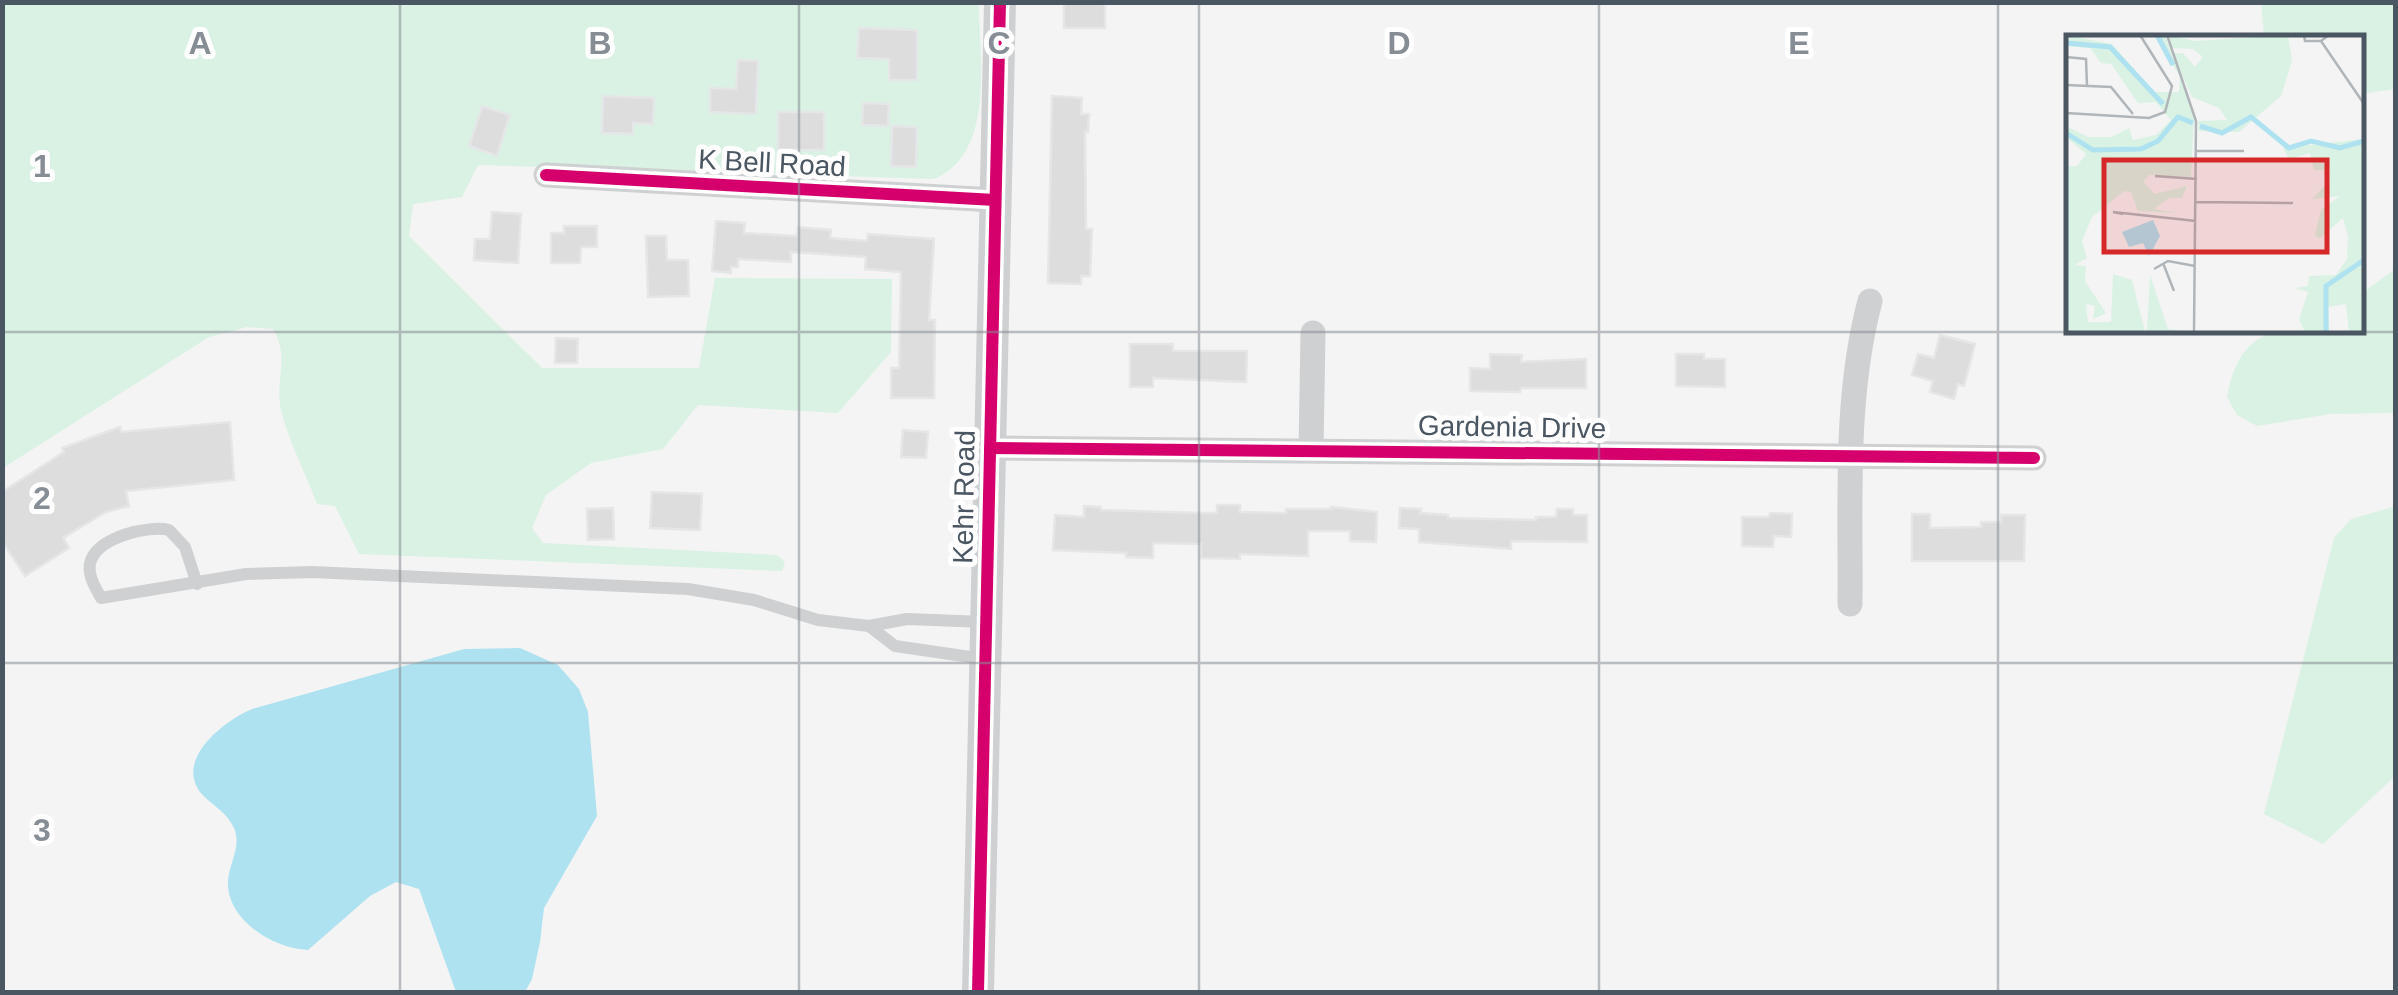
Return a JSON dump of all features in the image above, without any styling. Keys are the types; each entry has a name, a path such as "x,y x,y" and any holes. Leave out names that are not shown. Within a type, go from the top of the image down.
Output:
{"street":[{"name":"Kehr Road","path":"978,992 1000,2"},
{"name":"K Bell Road","path":"546,175 996,200"},
{"path":"1850,604 1854,376 1870,301"},
{"path":"1311,450 1313,333"},
{"name":"Gardenia Drive","path":"990,448 2034,458"}],"lane":[{"path":"197,584 184,547 169,530 146,528 114,540 91,560 90,574 101,598 197,584 246,574 312,572 688,590 754,600 818,620 869,626 907,619 987,622"},
{"path":"869,626 895,646 987,659"}],"green space":[{"path":"3,3 979,3 980,102 967,148 954,166 934,179 478,165 462,197 413,204 409,236 542,368 699,368 715,278 892,279 891,352 838,413 698,405 663,449 591,463 546,495 532,528 543,543 777,555 785,562 782,571 359,554 335,506 317,504 289,436 280,402 281,350 273,329 247,327 209,337 3,468"},
{"path":"2261,3 2395,3 2395,89 2363,94 2363,35 2264,35"},
{"path":"2395,269 2395,413 2330,414 2257,426 2237,415 2227,397 2234,370 2258,339 2274,332 2363,332 2363,293"},
{"path":"2393,507 2395,776 2323,844 2264,814 2334,538 2351,519"}],"water":[{"path":"520,648 558,665 579,689 588,712 597,816 544,908 532,979 525,992 456,992 419,889 396,882 370,896 308,950 267,938 243,920 229,895 228,881 236,848 234,828 198,789 194,777 199,752 218,730 252,709 464,649"}],"building":[{"path":"1064,2 1105,2 1105,28 1064,28"},
{"path":"859,28 917,30 917,80 889,80 889,59 857,58"},
{"path":"738,60 758,61 756,114 710,112 710,88 736,89"},
{"path":"603,96 654,98 653,124 633,123 633,134 602,133"},
{"path":"1052,96 1082,98 1081,114 1089,114 1085,132 1086,229 1092,229 1090,276 1081,276 1081,284 1048,283"},
{"path":"863,103 889,104 888,126 862,125"},
{"path":"482,106 510,115 497,156 469,146"},
{"path":"778,112 824,112 824,150 778,150"},
{"path":"892,126 917,127 916,167 891,166"},
{"path":"492,212 521,214 518,263 474,260 475,239 490,239"},
{"path":"716,221 745,223 744,233 797,236 798,227 831,230 830,238 867,241 868,234 934,239 929,320 935,320 934,398 891,398 891,368 899,368 901,272 865,269 866,257 791,252 791,262 738,259 738,267 731,267 731,273 712,271"},
{"path":"564,226 597,226 597,247 581,247 580,263 551,263 551,233 564,233"},
{"path":"646,236 666,236 667,260 688,260 689,296 648,297"},
{"path":"1940,335 1975,344 1964,386 1958,384 1954,399 1930,392 1933,381 1912,375 1918,354 1934,358"},
{"path":"556,338 578,339 577,363 555,363"},
{"path":"1130,344 1173,344 1173,351 1247,351 1246,382 1153,378 1153,387 1130,387"},
{"path":"1490,354 1522,355 1521,362 1586,359 1586,388 1470,391 1470,368 1490,369"},
{"path":"1676,354 1725,359 1725,387 1676,386"},
{"path":"230,422 234,480 126,491 129,506 106,512 63,538 69,548 25,576 2,541 2,492 64,452 62,448 120,427 121,432"},
{"path":"903,430 928,432 926,458 901,457"},
{"path":"652,492 702,494 700,530 650,528"},
{"path":"1217,505 1240,505 1240,512 1286,513 1286,509 1331,507 1377,512 1376,542 1350,541 1350,531 1308,531 1308,556 1240,554 1240,559 1201,558 1201,544 1153,543 1153,558 1053,550 1055,515 1084,517 1084,506 1101,510 1217,513"},
{"path":"613,508 614,539 588,540 587,509"},
{"path":"1400,508 1421,509 1420,513 1448,518 1536,520 1556,517 1557,509 1573,509 1573,515 1587,515 1587,542 1511,541 1511,549 1419,542 1419,529 1399,528"},
{"path":"1770,513 1792,514 1791,537 1774,536 1773,547 1742,546 1742,517 1769,517"},
{"path":"1912,514 1930,514 1930,528 1981,527 1981,522 2001,522 2001,515 2025,515 2024,561 1912,561"}],"cycle path":[{"path":"978,992 1000,2"},
{"path":"546,175 995,200"},
{"path":"990,448 2034,458"}]}
